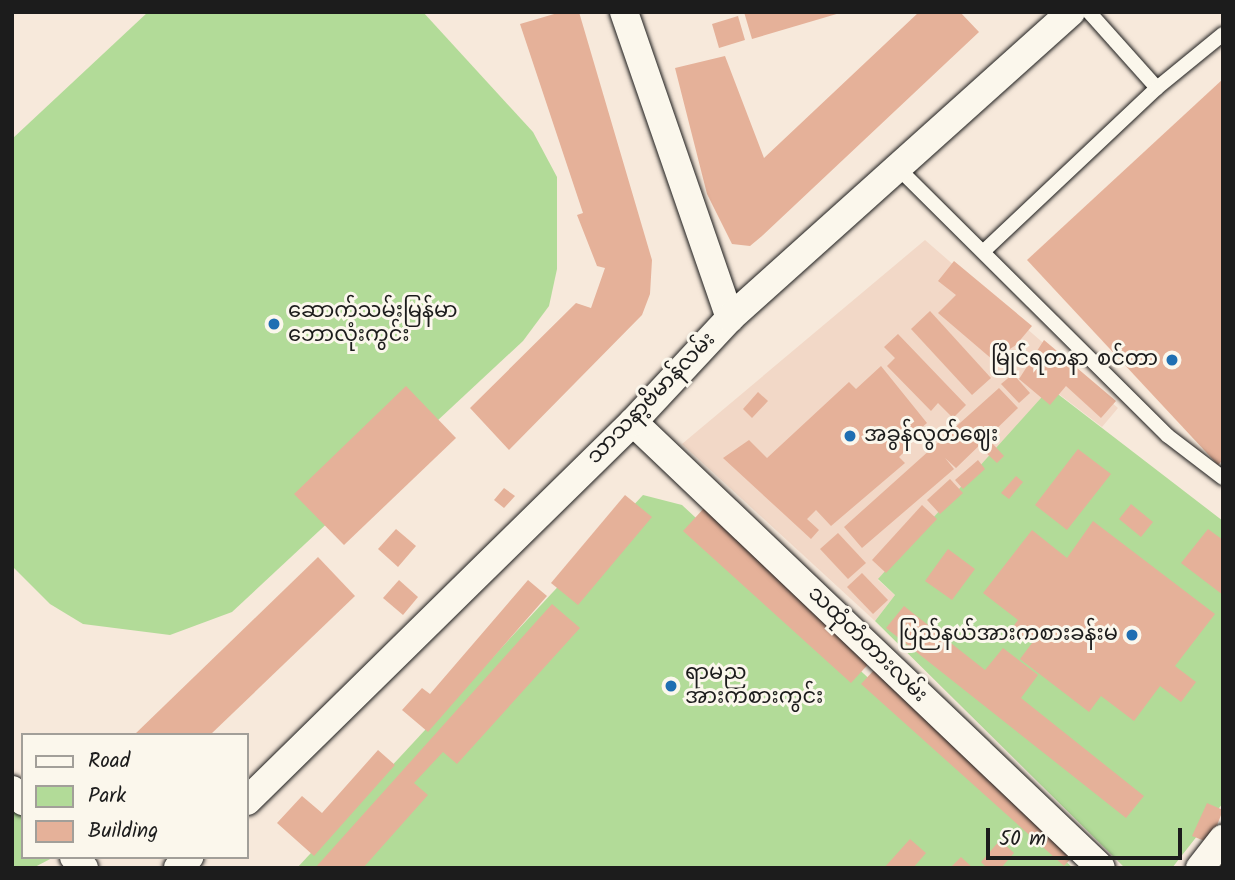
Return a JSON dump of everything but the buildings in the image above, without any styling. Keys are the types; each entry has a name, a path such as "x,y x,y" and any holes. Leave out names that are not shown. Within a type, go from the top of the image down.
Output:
{"street":[{"path":"624,12 730,318"},
{"name":"သာသနာ့ဗိမာန်လမ်း","path":"248,800 633,422 730,318 1071,12"},
{"name":"သထုံတံတားလမ်း","path":"633,422 1101,868"},
{"path":"1200,868 1223,839"}],"lane":[{"path":"1089,12 1157,88"},
{"path":"985,250 1157,88 1223,34"},
{"path":"898,167 985,250 1168,436 1223,478"}],"shaded area":[{"name":"အခွန်လွတ်ဈေး","path":"925,240 1118,408 1102,427 1051,388 878,580 895,595 875,621 682,444"}],"green space":[{"name":"ဆောက်သမ်းမြန်မာ ဘောလုံးကွင်း","path":"148,12 423,12 533,132 557,177 557,269 549,306 523,341 232,612 170,635 83,624 50,604 12,566 12,139"},
{"path":"1050,388 1223,521 1223,803 1172,868 1125,868 875,621 895,595 878,579"},
{"name":"ရာမည အားကစားကွင်း","path":"643,495 682,505 1073,868 297,868"},
{"path":"12,807 21,816 21,859 50,859 33,868 12,868"}],"place":[{"name":"ဆောက်သမ်းမြန်မာ ဘောလုံးကွင်း","path":"274,324"},
{"name":"မြိုင်ရတနာ စင်တာ","path":"1172,360"},
{"name":"အခွန်လွတ်ဈေး","path":"850,436"},
{"name":"ပြည်နယ်အားကစားခန်းမ","path":"1132,635"},
{"name":"ရာမည အားကစားကွင်း","path":"671,686"}]}
